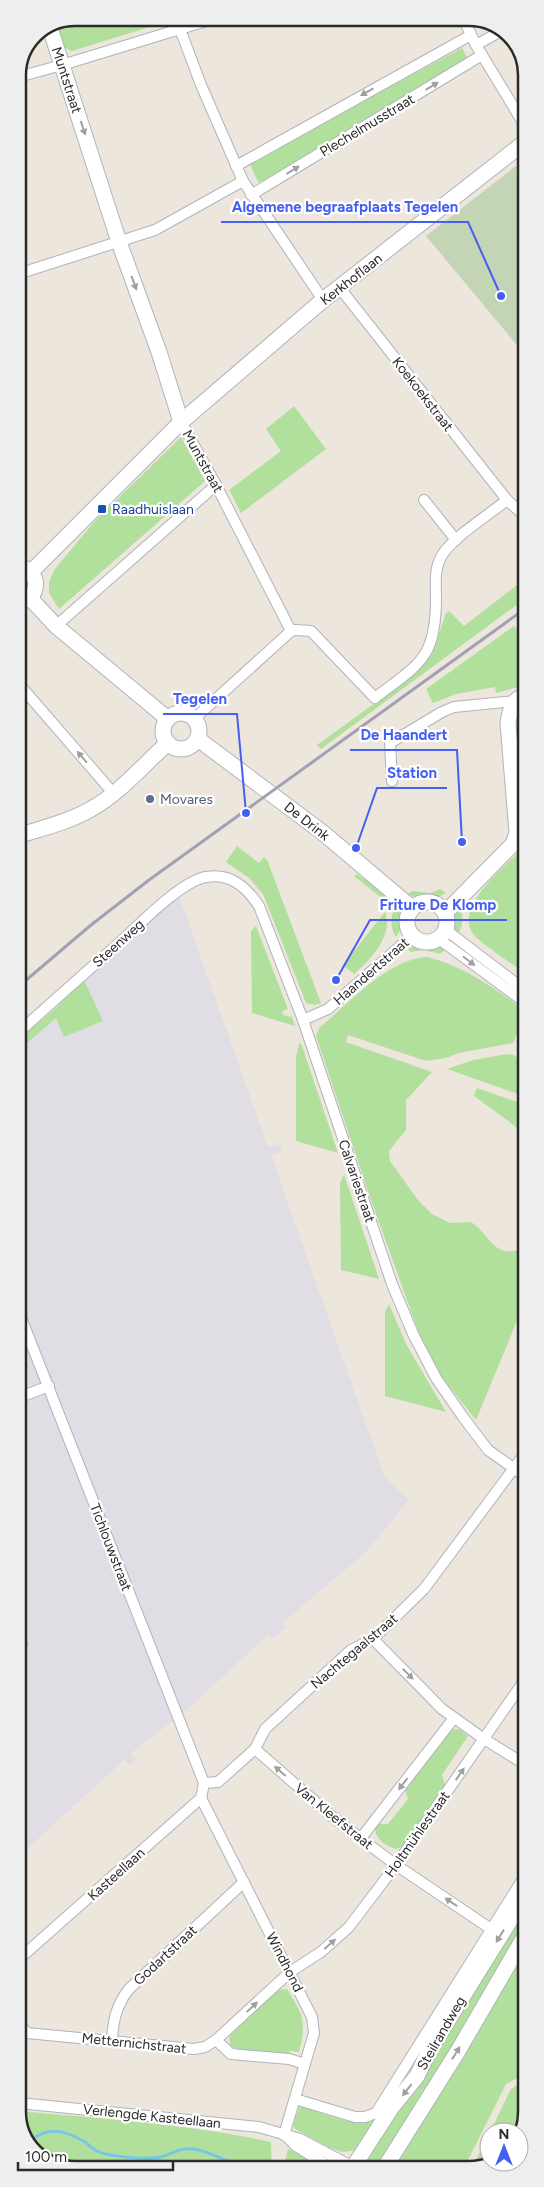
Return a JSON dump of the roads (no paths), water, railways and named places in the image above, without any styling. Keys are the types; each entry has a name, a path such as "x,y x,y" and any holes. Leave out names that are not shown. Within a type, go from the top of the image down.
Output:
{"street":[{"path":"26,75 190,26"},
{"path":"467,26 476,45 518,113"},
{"path":"180,29 201,85 243,181 323,300"},
{"name":"Muntstraat","path":"52,33 120,242 160,352 181,422 216,485 290,631"},
{"path":"476,45 495,34"},
{"name":"Plechelmusstraat","path":"236,166 471,35"},
{"name":"Plechelmusstraat","path":"251,195 482,55"},
{"name":"Kerkhoflaan","path":"181,422 339,287 518,148"},
{"path":"26,271 155,230 243,181"},
{"name":"Koekoekstraat","path":"339,287 507,500 518,510"},
{"path":"26,567 181,422"},
{"path":"56,626 216,485"},
{"path":"424,500 456,540"},
{"path":"195,718 290,631 295,630 311,631 374,698 418,665 431,645 436,624 436,568 442,555 456,540 507,500"},
{"path":"26,570 34,576 36,586 26,598"},
{"path":"26,603 168,719"},
{"path":"26,692 114,794"},
{"path":"392,781 390,743 442,712 454,707 518,698"},
{"path":"518,700 510,709 508,722 518,840"},
{"path":"180,712 195,718 200,729 198,739 192,746 184,749 176,748 168,743 163,731 168,719 180,712"},
{"name":"De Drink","path":"198,739 322,832 412,908"},
{"path":"26,833 91,810 114,794 168,743"},
{"path":"441,908 496,861 518,847"},
{"name":"Steenweg","path":"26,1026 193,880 216,876 229,879"},
{"name":"Calvariestraat","path":"229,879 248,890 259,906 303,1020 392,1284 414,1336 436,1378 488,1450 518,1472"},
{"path":"424,902 441,908 448,921 442,934 425,942 412,936 406,922 412,908 424,902"},
{"path":"442,934 518,986"},
{"path":"442,934 518,996"},
{"name":"Haandertstraat","path":"303,1020 328,1009 412,936"},
{"name":"Tichlouwstraat","path":"26,1330 204,1783"},
{"path":"26,1395 49,1386"},
{"name":"Nachtegaalstraat","path":"204,1783 218,1782 255,1749 265,1730 272,1723 351,1650 373,1639 424,1590 518,1464"},
{"path":"373,1639 442,1709 518,1760"},
{"name":"Holtmühlestraat","path":"216,2040 290,1972 321,1952 349,1927 396,1865 518,1690"},
{"path":"361,1838 454,1718"},
{"name":"Van Kleefstraat","path":"255,1749 334,1818 396,1865 491,1929"},
{"path":"201,1798 204,1783"},
{"name":"Windhond","path":"201,1798 312,2017 314,2033 284,2135"},
{"name":"Kasteellaan","path":"26,1953 201,1798"},
{"name":"Godartstraat","path":"112,2041 113,2018 118,2003 129,1989 244,1882"},
{"path":"295,2099 355,2117 366,2117 376,2112 518,1887"},
{"name":"Steilrandweg","path":"358,2161 392,2107 417,2076 430,2048 518,1908"},
{"name":"Steilrandweg","path":"389,2161 458,2051 518,1948"},
{"name":"Metternichstraat","path":"26,2032 194,2049 205,2047 216,2040"},
{"path":"216,2040 231,2054 289,2059 305,2064"},
{"name":"Verlengde Kasteellaan","path":"26,2104 259,2127 300,2139 341,2161"},
{"name":"Verlengde Kasteellaan","path":"284,2135 296,2146 320,2161"}],"waterway":[{"path":"34,2138 43,2133 56,2131 70,2134 95,2150 110,2155 155,2158 181,2150 194,2149 229,2161"}],"railway":[{"path":"26,980 91,925 149,880 518,614"}],"place":[{"name":"Algemene begraafplaats Tegelen","path":"501,296"},
{"name":"Raadhuislaan","path":"102,509"},
{"name":"Movares","path":"150,799"},
{"name":"Tegelen","path":"246,813"},
{"name":"De Haandert","path":"462,842"},
{"name":"Station","path":"356,848"},
{"name":"Friture De Klomp","path":"336,980"}]}
